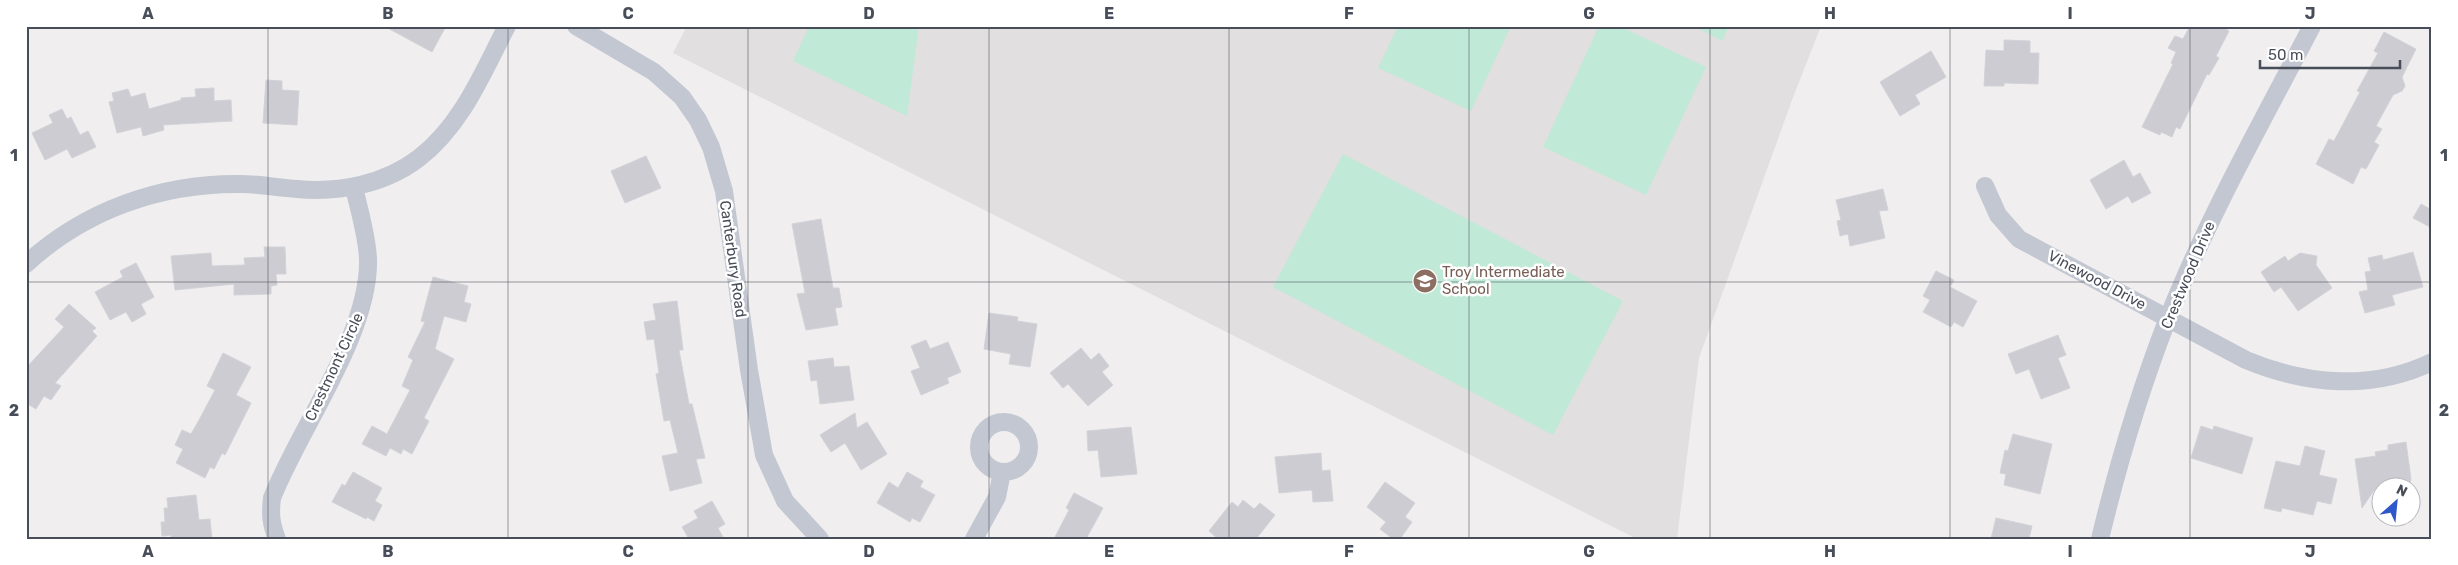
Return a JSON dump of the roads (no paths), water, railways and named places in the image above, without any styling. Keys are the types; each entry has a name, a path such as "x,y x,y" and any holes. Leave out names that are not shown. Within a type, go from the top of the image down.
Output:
{"street":[{"path":"26,264 66,232 102,212 140,197 166,190 216,184 244,184 324,191 354,187 388,176 411,163 445,134 474,90 506,26"},
{"name":"Canterbury Road","path":"576,26 654,72 682,97 698,120 711,147 724,191 749,370 764,455 785,501 820,539"},
{"name":"Crestwood Drive","path":"2100,539 2126,443 2168,318 2235,173 2312,26"},
{"name":"Vinewood Drive","path":"1985,186 1998,216 2019,239 2246,360 2272,371 2297,378 2350,382 2377,380 2402,374 2432,362"},
{"name":"Crestmont Circle","path":"278,539 272,528 270,514 272,498 347,344 361,311 367,278 368,257 354,187"},
{"path":"974,539 997,497 1002,472"}],"place":[{"name":"Troy Intermediate School","path":"1425,281"}]}
